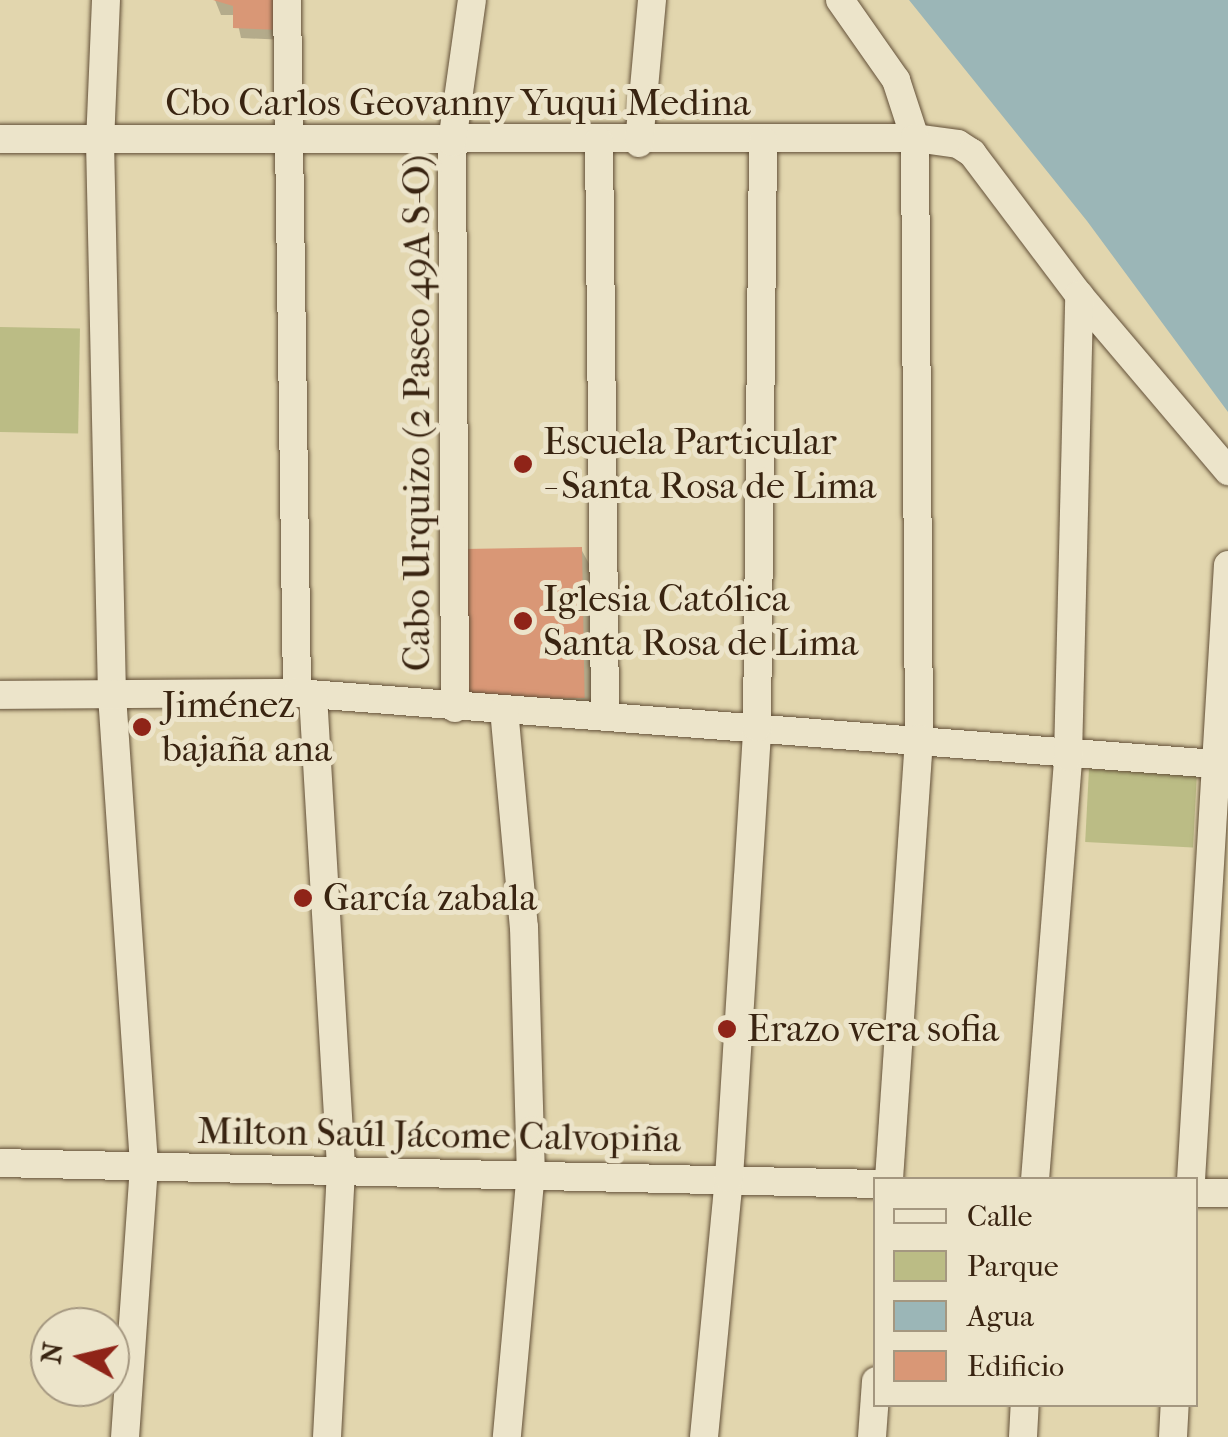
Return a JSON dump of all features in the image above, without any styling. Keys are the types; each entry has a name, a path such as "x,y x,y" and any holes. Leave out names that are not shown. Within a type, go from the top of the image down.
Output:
{"street":[{"path":"106,0 100,140 112,695 144,1166 125,1437"},
{"path":"287,0 285,140 305,694 341,1170 328,1437"},
{"name":"Cabo Urquizo (2 Paseo 49A S-O)","path":"455,708 452,142 472,0"},
{"path":"639,143 652,0"},
{"path":"840,0 896,80 915,138 919,739 889,1177"},
{"name":"Cbo Carlos Geovanny Yuqui Medina","path":"0,140 639,143 915,138 972,152 1079,294 1228,471"},
{"path":"600,141 605,717"},
{"path":"704,1437 729,1178 758,728 763,141"},
{"path":"1035,1177 1068,757 1079,294"},
{"path":"1191,1177 1221,765 1228,565"},
{"path":"0,695 305,694 919,739 1068,757 1221,765"},
{"path":"504,710 524,927 531,1171 508,1437"},
{"name":"Milton Saúl Jácome Calvopiña","path":"0,1164 531,1171 873,1184"},
{"path":"1198,1193 1228,1193"},
{"path":"872,1437 874,1407"},
{"path":"1023,1437 1025,1407"},
{"path":"1173,1437 1175,1407"}],"green space":[{"path":"0,327 80,328 78,433 0,432"},
{"path":"1089,769 1197,775 1193,848 1085,842"}],"water":[{"path":"909,0 1228,0 1228,412 1087,221"}],"building":[{"path":"213,0 282,0 281,30 233,28 233,6"},
{"name":"Iglesia Católica Santa Rosa de Lima","path":"582,547 585,698 466,700 463,549"}],"place":[{"name":"Escuela Particular - Santa Rosa de Lima","path":"523,464"},
{"name":"Iglesia Católica Santa Rosa de Lima","path":"523,621"},
{"name":"Jiménez bajaña ana","path":"142,727"},
{"name":"García zabala","path":"303,898"},
{"name":"Erazo vera sofia","path":"727,1029"}]}
